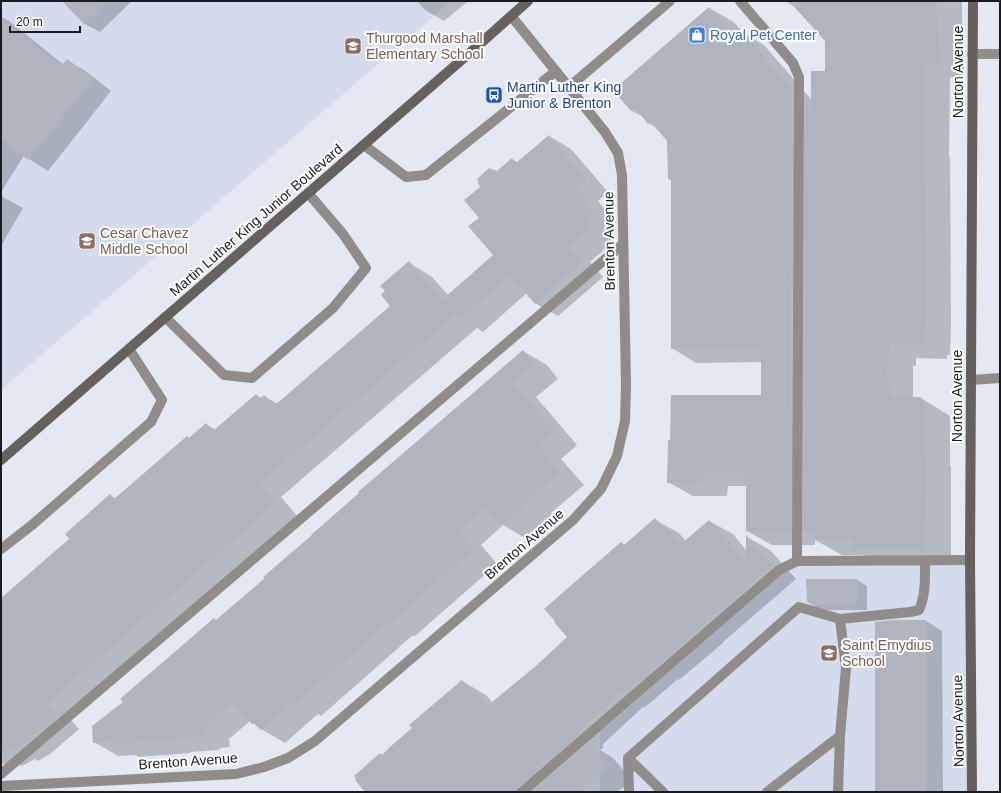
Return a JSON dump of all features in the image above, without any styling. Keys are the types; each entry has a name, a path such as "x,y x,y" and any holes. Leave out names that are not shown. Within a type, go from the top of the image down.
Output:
{"street":[{"name":"Martin Luther King Junior Boulevard","path":"1,460 528,1"},
{"path":"569,87 670,1"},
{"path":"740,1 793,63 799,77 797,561"},
{"name":"Norton Avenue","path":"972,1 970,560 972,792"},
{"name":"Brenton Avenue","path":"1,786 236,774 264,767 288,758 315,741 573,520 601,489 617,456 625,421 626,384 622,175 618,152 605,132 512,16"},
{"path":"972,54 1000,54"},
{"path":"364,145 406,177 426,175 556,71"},
{"path":"165,318 224,375 252,378 333,308 366,268 343,234 308,194"},
{"path":"1,774 623,244"},
{"path":"1,549 32,525 152,422 162,400 129,349"},
{"path":"971,380 1000,378"},
{"path":"628,758 799,607 840,619 919,610 922,602 925,582 925,560"},
{"path":"522,792 780,570 797,561 970,560"},
{"path":"838,792 840,736 846,668 840,619"},
{"path":"767,792 840,736"},
{"path":"628,758 629,792"},
{"path":"628,758 662,792"}],"shaded area":[{"name":"Cesar Chavez Middle School","path":"1,1 451,1 1,390"},
{"name":"Saint Emydius School","path":"965,564 969,792 600,792 600,732 783,573 798,565"}],"building":[{"path":"62,1 108,1 84,24"},
{"path":"789,1 937,1 939,63 924,63 925,341 922,341 922,344 890,344 890,352 888,352 887,387 890,387 890,398 921,397 921,400 924,400 924,451 926,451 925,550 852,550 852,540 815,540 815,532 804,532 805,105 811,111 811,71 825,71 825,41"},
{"path":"709,7 732,35 739,29 792,90 791,532 746,531 746,487 751,482 746,482 746,480 744,480 744,472 703,472 703,482 667,483 671,395 761,395 761,348 671,349 671,179 668,179 667,141 650,121 648,124 635,108 631,111 613,90"},
{"path":"1,18 61,66 67,59 93,79 28,160 1,139"},
{"path":"549,135 586,179 576,187 586,199 583,201 594,214 586,221 592,228 568,248 581,263 535,304 510,275 460,319 455,315 259,484 276,503 46,704 57,716 28,742 14,748 13,746 1,753 1,598 69,539 65,534 110,494 114,499 187,436 189,438 206,423 213,431 256,394 260,399 264,395 274,406 390,306 381,295 385,291 380,286 409,261 442,300 493,255 468,226 479,218 464,200 480,187 477,179 489,168 497,171 512,158 516,163"},
{"path":"523,350 535,365 513,383 554,431 538,445 560,471 528,499 529,501 501,525 485,507 457,531 474,549 390,623 389,621 297,703 295,701 261,730 254,723 252,724 233,702 206,725 206,734 196,735 196,737 114,744 114,741 93,743 92,726 123,702 120,699 214,618 216,620 265,578 263,577 359,493 358,492"},
{"path":"655,518 667,531 669,530 681,544 709,520 746,562 746,535 773,565 655,667 654,666 620,695 619,694 579,731 581,733 518,787 516,792 365,792 355,780 356,778 354,776 380,753 382,755 412,728 409,725 462,680 473,692 475,691 488,706 536,666 567,637 544,609 621,542 624,545"},
{"path":"806,579 857,579 857,605 815,605 807,602"},
{"path":"893,620 926,620 926,792 875,792 875,622"},
{"path":"589,743 608,766 578,792 532,792"}],"place":[{"name":"Royal Pet Center","path":"697,35"},
{"name":"Thurgood Marshall Elementary School","path":"353,46"},
{"name":"Martin Luther King Junior & Brenton","path":"494,95"},
{"name":"Cesar Chavez Middle School","path":"87,241"},
{"name":"Saint Emydius School","path":"829,653"}]}
